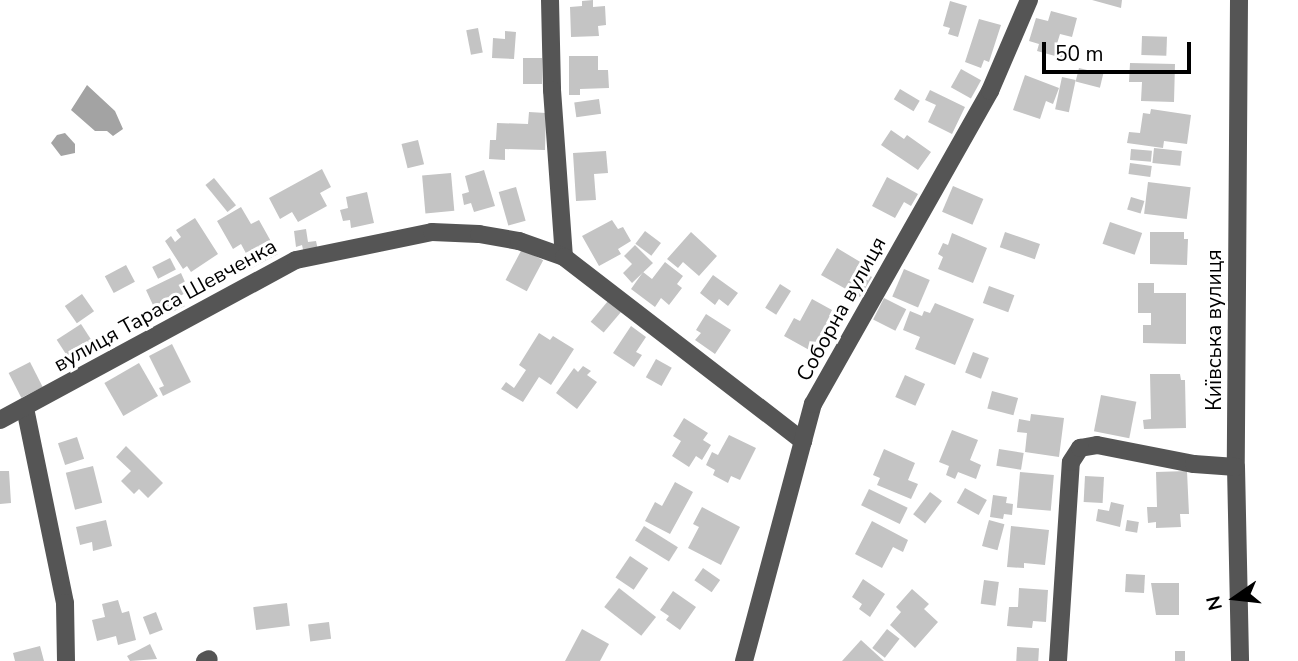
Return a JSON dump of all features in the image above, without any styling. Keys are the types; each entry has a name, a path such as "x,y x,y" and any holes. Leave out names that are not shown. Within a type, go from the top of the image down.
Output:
{"street":[{"path":"550,0 552,90 564,257"},
{"name":"Соборна вулиця","path":"744,661 813,404 990,91 1029,0"},
{"name":"Київська вулиця","path":"1239,0 1236,467 1240,661"},
{"name":"вулиця Тараса Шевченка","path":"0,420 296,260 432,232 479,234 519,241 564,257 803,441"},
{"path":"25,408 65,603 66,661"},
{"path":"1058,661 1071,462 1080,448 1097,445 1182,462 1236,467"}],"shaded area":[{"path":"87,85 115,111 123,129 113,136 107,131 95,131 71,110"},
{"path":"65,133 75,144 75,153 61,156 51,143 57,135"}],"building":[{"path":"593,0 593,7 605,6 606,25 598,26 599,36 571,37 570,7 582,6 582,1"},
{"path":"1092,0 1122,0 1121,8"},
{"path":"950,1 967,6 958,37 948,34 950,28 943,26"},
{"path":"1051,11 1077,18 1072,37 1060,34 1056,47 1069,50 1066,59 1037,51 1039,44 1029,41 1036,18 1048,21"},
{"path":"979,19 1001,25 989,62 984,60 981,68 965,62"},
{"path":"478,28 483,53 471,55 466,30"},
{"path":"505,31 516,32 514,59 492,58 493,38 505,39"},
{"path":"1142,36 1167,37 1166,56 1141,55"},
{"path":"569,56 598,56 598,70 608,70 609,88 580,89 580,95 569,95"},
{"path":"523,58 542,58 542,84 523,84"},
{"path":"1130,63 1175,64 1174,102 1141,101 1142,82 1129,82"},
{"path":"1079,68 1103,74 1100,88 1076,82"},
{"path":"961,69 981,80 971,99 951,87"},
{"path":"1025,75 1059,88 1053,104 1046,101 1040,119 1013,110"},
{"path":"1062,77 1076,80 1069,112 1055,109"},
{"path":"900,89 920,101 914,111 894,99"},
{"path":"930,90 965,107 952,134 928,122 936,105 925,100"},
{"path":"599,99 601,114 576,117 574,102"},
{"path":"1151,109 1191,115 1187,144 1164,141 1163,148 1127,143 1129,132 1140,133 1143,113 1150,114"},
{"path":"529,112 546,113 545,150 505,149 505,160 489,159 490,140 496,140 497,123 528,124"},
{"path":"891,130 904,139 907,135 931,152 918,170 881,145"},
{"path":"418,140 424,164 408,168 402,144"},
{"path":"1154,148 1182,151 1180,166 1152,163"},
{"path":"1131,149 1152,151 1151,162 1130,160"},
{"path":"606,151 608,173 594,174 596,200 576,201 573,153"},
{"path":"1130,163 1152,166 1150,177 1128,174"},
{"path":"322,169 331,187 320,193 327,206 298,222 292,212 280,219 269,198"},
{"path":"484,170 495,206 474,212 471,203 464,205 462,194 469,192 465,176"},
{"path":"451,173 454,211 425,213 422,176"},
{"path":"887,177 918,194 911,206 904,202 895,218 872,206"},
{"path":"214,178 236,205 227,212 205,185"},
{"path":"1148,182 1191,187 1187,219 1144,214"},
{"path":"953,186 983,199 972,225 942,212"},
{"path":"516,187 526,221 508,226 499,192"},
{"path":"367,192 374,223 351,228 350,220 343,221 340,210 348,208 346,197"},
{"path":"1131,197 1144,201 1141,214 1127,209"},
{"path":"241,207 251,224 259,220 278,254 248,270 243,260 248,257 241,244 233,249 217,221"},
{"path":"195,218 218,254 191,272 187,266 183,269 165,241 171,236 175,242 181,237 176,230"},
{"path":"612,220 618,229 623,227 631,241 618,249 621,254 599,266 582,236"},
{"path":"1110,222 1142,233 1135,255 1103,244"},
{"path":"306,229 308,242 316,241 318,250 304,254 302,245 296,247 294,231"},
{"path":"645,231 661,243 651,256 635,244"},
{"path":"691,232 717,256 699,276 683,262 678,268 667,259"},
{"path":"1005,232 1040,244 1035,259 1000,247"},
{"path":"1150,232 1184,232 1184,239 1188,239 1187,265 1150,264"},
{"path":"952,233 987,248 973,283 938,269 943,257 938,254 943,243 948,245"},
{"path":"635,245 653,263 632,283 623,273 632,264 624,256"},
{"path":"837,248 862,263 858,269 872,277 860,297 821,275"},
{"path":"522,249 543,260 527,291 506,280"},
{"path":"170,258 176,270 158,279 152,267"},
{"path":"665,262 683,276 677,284 682,288 669,305 661,298 655,307 631,289 643,272 652,279"},
{"path":"126,265 135,282 114,293 105,276"},
{"path":"904,269 930,280 918,308 892,297"},
{"path":"181,273 189,291 180,296 185,306 159,318 146,290"},
{"path":"713,275 738,293 728,306 719,299 715,305 700,293"},
{"path":"1138,283 1154,283 1154,293 1186,293 1186,344 1143,343 1143,325 1151,325 1151,313 1138,313"},
{"path":"780,284 791,291 776,315 765,308"},
{"path":"989,286 1014,295 1008,312 983,303"},
{"path":"82,294 94,311 77,323 65,306"},
{"path":"884,298 906,309 895,331 873,319"},
{"path":"812,299 832,310 829,316 840,323 827,345 817,339 811,351 784,336 794,318 800,321"},
{"path":"608,301 621,312 604,333 591,322"},
{"path":"935,303 974,319 955,365 915,349 920,337 903,330 910,311 922,316 924,311 930,313"},
{"path":"706,314 731,330 715,354 695,340 701,333 696,330"},
{"path":"81,324 97,349 73,365 57,340"},
{"path":"631,326 646,337 636,352 642,355 634,367 613,353"},
{"path":"539,333 550,340 553,336 574,349 551,385 539,377 523,402 501,389 506,382 514,388 526,370 519,365"},
{"path":"172,344 191,382 163,396 159,388 164,386 149,356"},
{"path":"973,352 989,358 981,379 965,373"},
{"path":"656,359 672,368 662,386 646,377"},
{"path":"30,362 43,387 21,398 9,373"},
{"path":"139,363 158,396 123,416 104,383"},
{"path":"583,366 591,371 587,375 597,382 577,409 556,393 574,368 578,372"},
{"path":"1150,374 1180,374 1181,380 1185,380 1186,428 1144,429 1143,420 1151,419"},
{"path":"905,375 925,384 915,406 895,397"},
{"path":"992,391 1018,398 1013,415 987,408"},
{"path":"1101,395 1136,402 1129,438 1094,431"},
{"path":"1031,414 1064,418 1059,457 1025,452 1027,433 1017,432 1019,419 1030,421"},
{"path":"684,418 708,433 703,440 711,445 702,460 696,456 689,467 672,456 681,441 673,436"},
{"path":"952,430 978,440 970,460 981,465 976,479 958,472 955,479 946,475 949,466 939,462"},
{"path":"729,435 756,448 740,480 731,476 728,483 713,475 715,470 706,465 712,452 718,455"},
{"path":"77,437 84,459 65,465 58,443"},
{"path":"126,446 163,483 148,498 139,489 134,494 121,481 131,471 116,457"},
{"path":"884,449 915,463 908,480 918,484 911,499 877,485 880,478 873,475"},
{"path":"999,449 1024,453 1021,470 996,466"},
{"path":"93,466 102,503 75,510 66,473"},
{"path":"0,471 9,471 11,503 0,504"},
{"path":"1187,471 1189,514 1180,514 1181,527 1156,528 1156,522 1148,523 1147,507 1157,507 1156,472"},
{"path":"1020,472 1054,475 1051,511 1017,508"},
{"path":"1085,476 1104,477 1103,503 1084,502"},
{"path":"675,482 693,492 670,534 645,521 655,502 662,506"},
{"path":"965,488 987,500 979,515 957,503"},
{"path":"869,489 908,508 900,524 861,505"},
{"path":"930,492 942,501 925,523 913,514"},
{"path":"993,495 1007,497 1006,503 1013,504 1012,515 1004,514 1003,519 990,517"},
{"path":"1111,502 1124,505 1120,527 1096,521 1098,509 1109,511"},
{"path":"702,507 740,527 721,565 688,548 699,527 693,524"},
{"path":"106,520 112,546 93,551 92,542 80,545 76,527"},
{"path":"989,520 1004,524 997,550 982,546"},
{"path":"1127,520 1139,522 1137,533 1125,531"},
{"path":"872,521 908,540 903,552 893,547 882,568 855,554"},
{"path":"644,526 678,547 669,562 635,540"},
{"path":"1011,526 1049,530 1045,565 1024,563 1024,568 1007,567"},
{"path":"630,556 648,568 634,590 615,578"},
{"path":"703,568 720,580 712,592 694,580"},
{"path":"1126,574 1145,575 1144,593 1125,592"},
{"path":"863,579 885,594 870,617 859,609 862,604 852,597"},
{"path":"984,580 999,582 996,606 981,604"},
{"path":"1151,583 1179,583 1179,615 1156,615"},
{"path":"619,588 656,617 641,636 604,607"},
{"path":"1019,588 1048,590 1046,622 1033,621 1032,628 1007,626 1009,607 1018,607"},
{"path":"912,589 929,604 924,609 938,622 915,648 890,625 901,612 896,607"},
{"path":"673,591 696,607 680,630 666,620 669,616 660,610"},
{"path":"118,600 122,613 129,611 136,640 118,645 116,636 97,641 92,620 105,617 102,604"},
{"path":"287,603 290,626 256,630 253,607"},
{"path":"156,612 163,630 150,635 143,617"},
{"path":"329,622 331,639 310,641 308,625"},
{"path":"582,629 609,644 600,661 565,661"},
{"path":"887,629 900,639 885,658 872,648"},
{"path":"861,640 884,661 842,661"},
{"path":"150,644 157,659 130,661 127,656"},
{"path":"40,646 44,661 15,661 13,653"},
{"path":"1017,647 1039,648 1038,661 1016,661"},
{"path":"1175,651 1185,651 1185,661 1175,661"}]}
